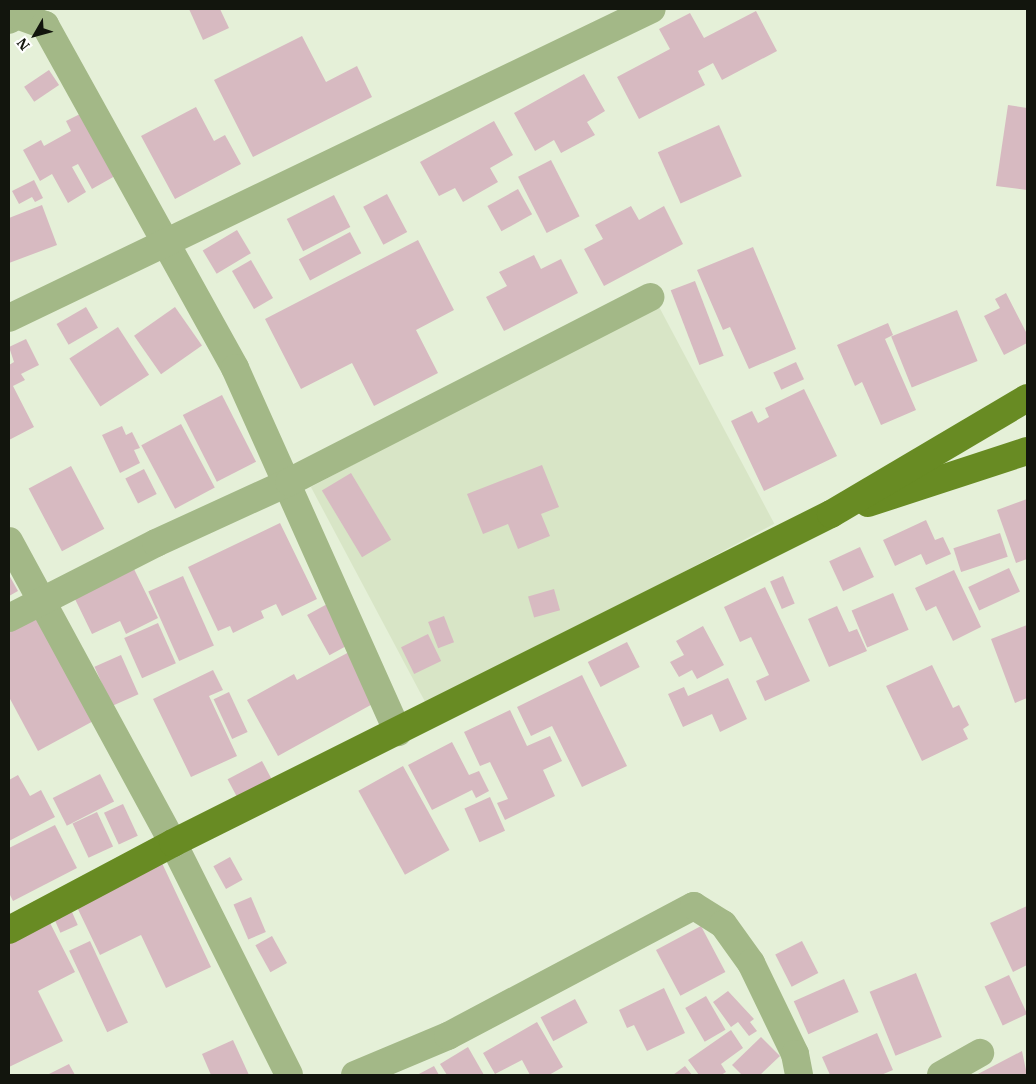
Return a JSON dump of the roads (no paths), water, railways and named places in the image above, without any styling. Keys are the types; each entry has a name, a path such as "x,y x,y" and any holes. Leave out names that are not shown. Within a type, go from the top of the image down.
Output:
{"main road":[{"path":"9,930 172,843 398,732 831,514 1027,398"},
{"path":"831,514 1027,451"}],"street":[{"path":"9,318 652,9"},
{"path":"9,20 17,15 45,25 163,244 235,368 289,482 398,732"},
{"path":"9,618 40,600 289,482 650,297"},
{"path":"9,541 172,843 289,1075"},
{"path":"355,1075 448,1036 694,906 723,924 751,963 795,1054 798,1075"},
{"path":"941,1075 980,1053"}]}
